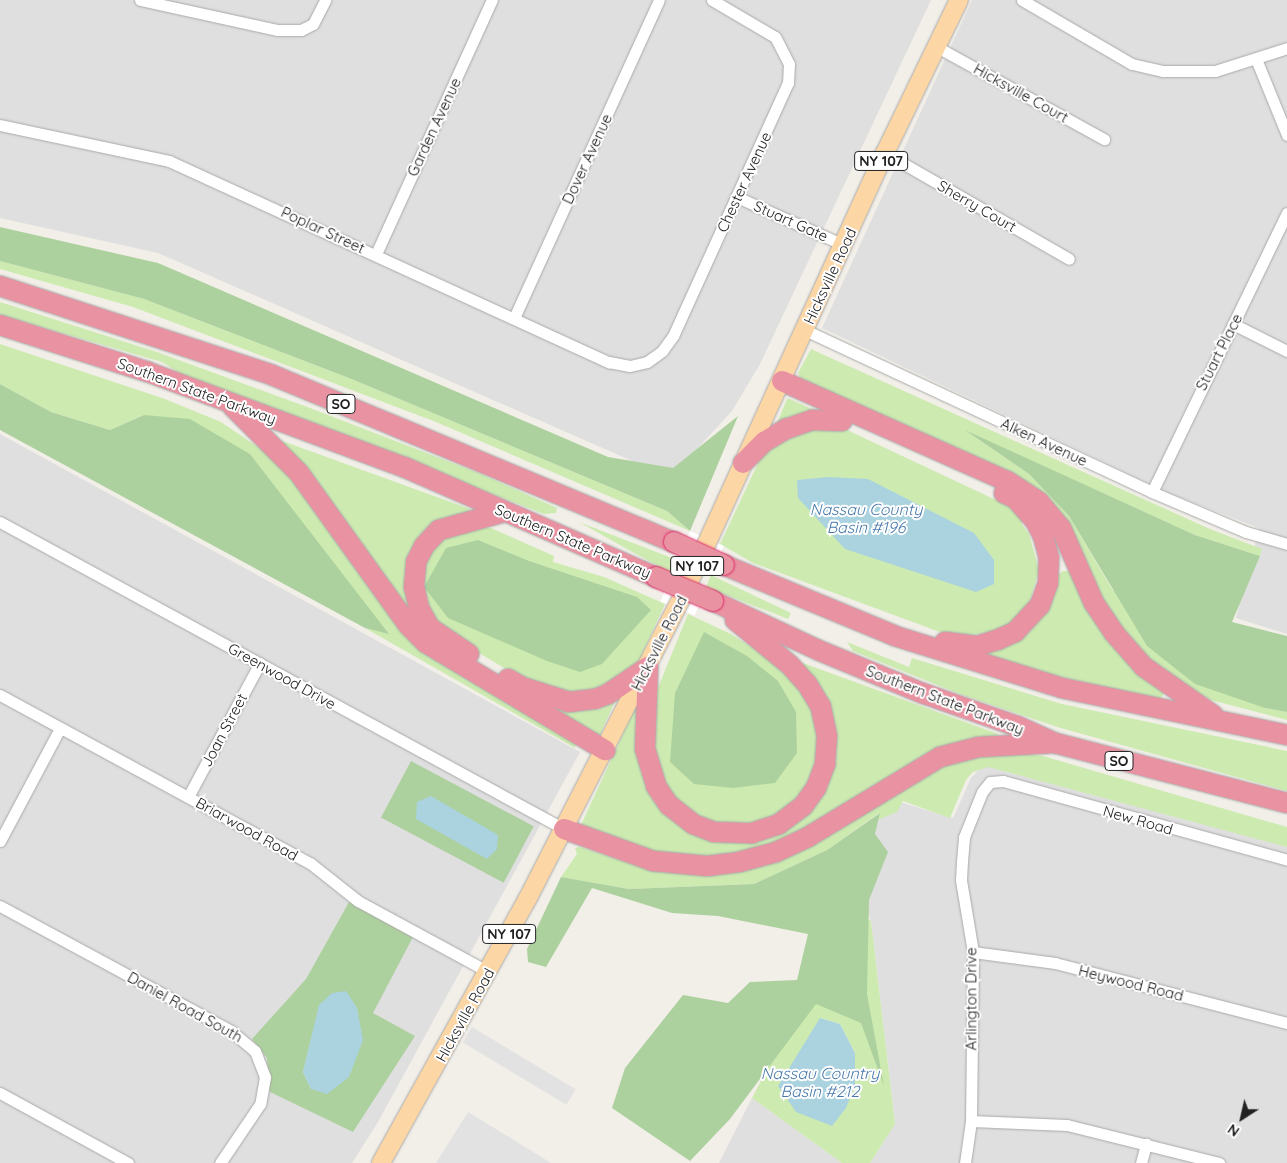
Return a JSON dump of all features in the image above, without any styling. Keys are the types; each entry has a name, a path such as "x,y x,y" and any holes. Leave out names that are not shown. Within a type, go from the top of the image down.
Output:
{"highway":[{"name":"SO","path":"0,286 272,376 674,542 724,566 895,636 1062,688 1287,735"},
{"name":"Southern State Parkway","path":"0,325 148,372 404,467 713,601 818,650 922,693 1018,726 1055,743 1287,803"},
{"path":"781,385 842,421 1015,498 1036,522 1049,558 1048,583 1040,605 1015,632 977,646 895,636"},
{"path":"781,385 1008,480 1039,502 1061,528 1094,603 1114,633 1144,667 1221,721"},
{"path":"228,402 299,473 409,626 426,643 605,750"},
{"path":"743,463 764,442 786,429 812,420 842,421"},
{"path":"504,512 451,524 439,530 424,546 416,562 414,587 419,608 430,628 522,687 569,702 595,699 608,694 648,667"},
{"path":"648,667 645,749 656,786 669,805 693,824 730,834 752,833 779,824 803,806 816,788 825,764 827,736 820,707 807,684 790,665 713,601"},
{"path":"564,829 653,861 707,866 739,862 776,852 808,837 940,757 979,747 1055,743"}],"main road":[{"name":"Hicksville Road","path":"381,1163 489,972 648,667 781,385 885,153 959,0"}],"street":[{"path":"140,0 263,27 301,30 313,24 325,0"},
{"name":"Garden Avenue","path":"376,254 492,0"},
{"name":"Dover Avenue","path":"514,318 659,0"},
{"path":"1022,0 1119,57 1147,68 1196,73 1234,67 1287,48"},
{"name":"Chester Avenue","path":"635,364 647,362 662,351 673,336 788,83 789,64 775,37 717,3"},
{"name":"Hicksville Court","path":"937,46 1104,139"},
{"path":"1256,59 1278,107 1287,135"},
{"name":"Poplar Street","path":"0,125 169,161 376,254 608,362 635,364"},
{"name":"Sherry Court","path":"885,153 1069,259"},
{"name":"Stuart Gate","path":"737,197 844,245"},
{"name":"Stuart Place","path":"1152,492 1287,213"},
{"path":"1233,324 1287,351"},
{"name":"Alken Avenue","path":"805,330 1152,492 1246,532 1287,544"},
{"name":"Greenwood Drive","path":"0,522 564,829"},
{"name":"Joan Street","path":"188,797 260,663"},
{"name":"Briarwood Road","path":"0,695 310,863 358,901 489,972"},
{"path":"0,841 60,728"},
{"name":"New Road","path":"990,782 1003,781 1287,860"},
{"name":"Arlington Drive","path":"965,1163 971,1120 973,952 961,880 964,845 982,792 990,782"},
{"name":"Daniel Road South","path":"0,906 231,1030 255,1050 265,1077 260,1104 220,1163"},
{"name":"Heywood Road","path":"973,952 1055,963 1287,1023"},
{"path":"0,1093 128,1163"},
{"path":"971,1120 1067,1125 1219,1163"},
{"path":"1141,1163 1146,1144"}],"shaded area":[{"path":"0,0 931,0 760,364 732,411 696,450 664,475 158,253 0,218"},
{"path":"972,0 1287,0 1287,634 1236,618 1259,528 1171,494 822,328"},
{"path":"0,434 580,752 378,1122 352,1163 0,1163"},
{"path":"985,763 1287,842 1287,1163 870,1163 895,1123 871,921 844,844 900,802 953,818 971,778"},
{"path":"472,1027 576,1089 566,1105 463,1042"},
{"path":"752,1098 842,1163 719,1163"},
{"path":"468,1112 551,1163 436,1163"}],"green space":[{"path":"0,227 158,263 608,457 673,468 738,416 690,531 667,511 354,380 144,299 0,261"},
{"path":"0,261 144,299 354,380 667,511 690,531 436,422 133,307 0,269"},
{"path":"0,302 157,352 310,408 481,474 557,508 556,513 544,514 181,374 162,362 0,315"},
{"path":"0,344 165,399 221,422 261,449 291,476 399,627 576,741 575,748 365,628 388,633 144,415 110,430 51,412 0,384"},
{"path":"811,349 1210,529 1262,549 1260,556 1195,535 968,432 1029,474 1069,516 1112,589 1265,708 1287,712 1287,720 1211,700 1174,680 1137,652 1099,605 1059,517 803,381 798,373"},
{"path":"0,384 51,412 110,430 144,415 190,419 250,454 389,634 365,628 0,430"},
{"path":"787,399 790,399 825,415 774,430"},
{"path":"797,428 845,429 1015,509 1025,520 1021,523 1029,534 1039,570 1028,607 1004,629 956,638 753,563 720,544 760,459 777,441"},
{"path":"965,430 1195,535 1260,556 1232,622 1287,636 1287,712 1265,708 1195,684 1147,646 1069,516 1029,474"},
{"path":"277,439 470,509 469,514 418,544 429,635"},
{"path":"579,522 677,560 672,573 634,553"},
{"path":"460,527 491,528 554,556 553,562 604,577 665,604 638,663 587,695 534,686 444,632 420,596 423,564 436,542"},
{"path":"478,540 529,561 637,597 651,610 602,664 580,672 547,661 448,618 424,587 446,548"},
{"path":"1063,571 1072,571 1135,670 1164,693 1160,700 985,659 986,651 1010,644 1032,629 1047,605 1054,578"},
{"path":"711,575 791,613 788,619 706,587"},
{"path":"688,614 731,634 770,659 801,690 817,720 821,757 811,783 789,811 754,827 711,826 674,803 653,770 657,690"},
{"path":"704,632 747,656 778,681 796,712 797,753 775,783 733,788 694,784 670,762 675,693"},
{"path":"847,642 909,667 912,658 1062,704 1287,751 1287,791 1057,727 957,693 853,651"},
{"path":"800,662 998,734 997,740 768,850 727,859 638,852 581,825 639,699 637,743 680,824 781,831 832,756"},
{"path":"617,697 599,737 535,700 594,706 598,710"},
{"path":"1011,751 1043,756 1287,827 1287,847 988,767 973,772 966,780 950,818 903,801 897,812 878,820 879,813 827,850 754,884 629,889 561,877 577,854 575,848 580,847 650,870 711,873 764,866 854,820 948,762"},
{"path":"411,761 534,826 504,883 381,818"},
{"path":"880,813 875,834 888,852 869,900 867,994 884,1086 861,1023 816,1004 730,1119 690,1161 612,1108 625,1068 683,995 728,1003 750,982 797,980 808,934 718,916 672,913 592,888 546,967 528,962 527,949 561,877 629,889 754,884 827,850"},
{"path":"349,902 413,937 373,1013 415,1036 353,1132 270,1092 267,1058 252,1039 306,979","holes":["311,1039 311,1089 303,1072"]},
{"path":"853,907 871,921 895,1124 870,1163 842,1163 752,1098","holes":["820,1018 840,1024 855,1053"]}],"water":[{"name":"Nassau County Basin #196","path":"828,477 868,479 974,533 994,560 994,584 976,592 845,549 798,498 797,480"},
{"path":"431,796 498,835 497,849 487,859 416,819 417,802"},
{"path":"346,991 357,1008 363,1040 349,1077 327,1094 311,1089 303,1072 319,1005 332,993"},
{"name":"Nassau Country Basin #212","path":"820,1018 840,1024 855,1053 855,1085 846,1108 832,1126 796,1112 778,1086"}],"pier":[{"path":"690,531 724,546 711,575 677,560"},
{"path":"672,573 706,587 695,616 660,602"}]}
